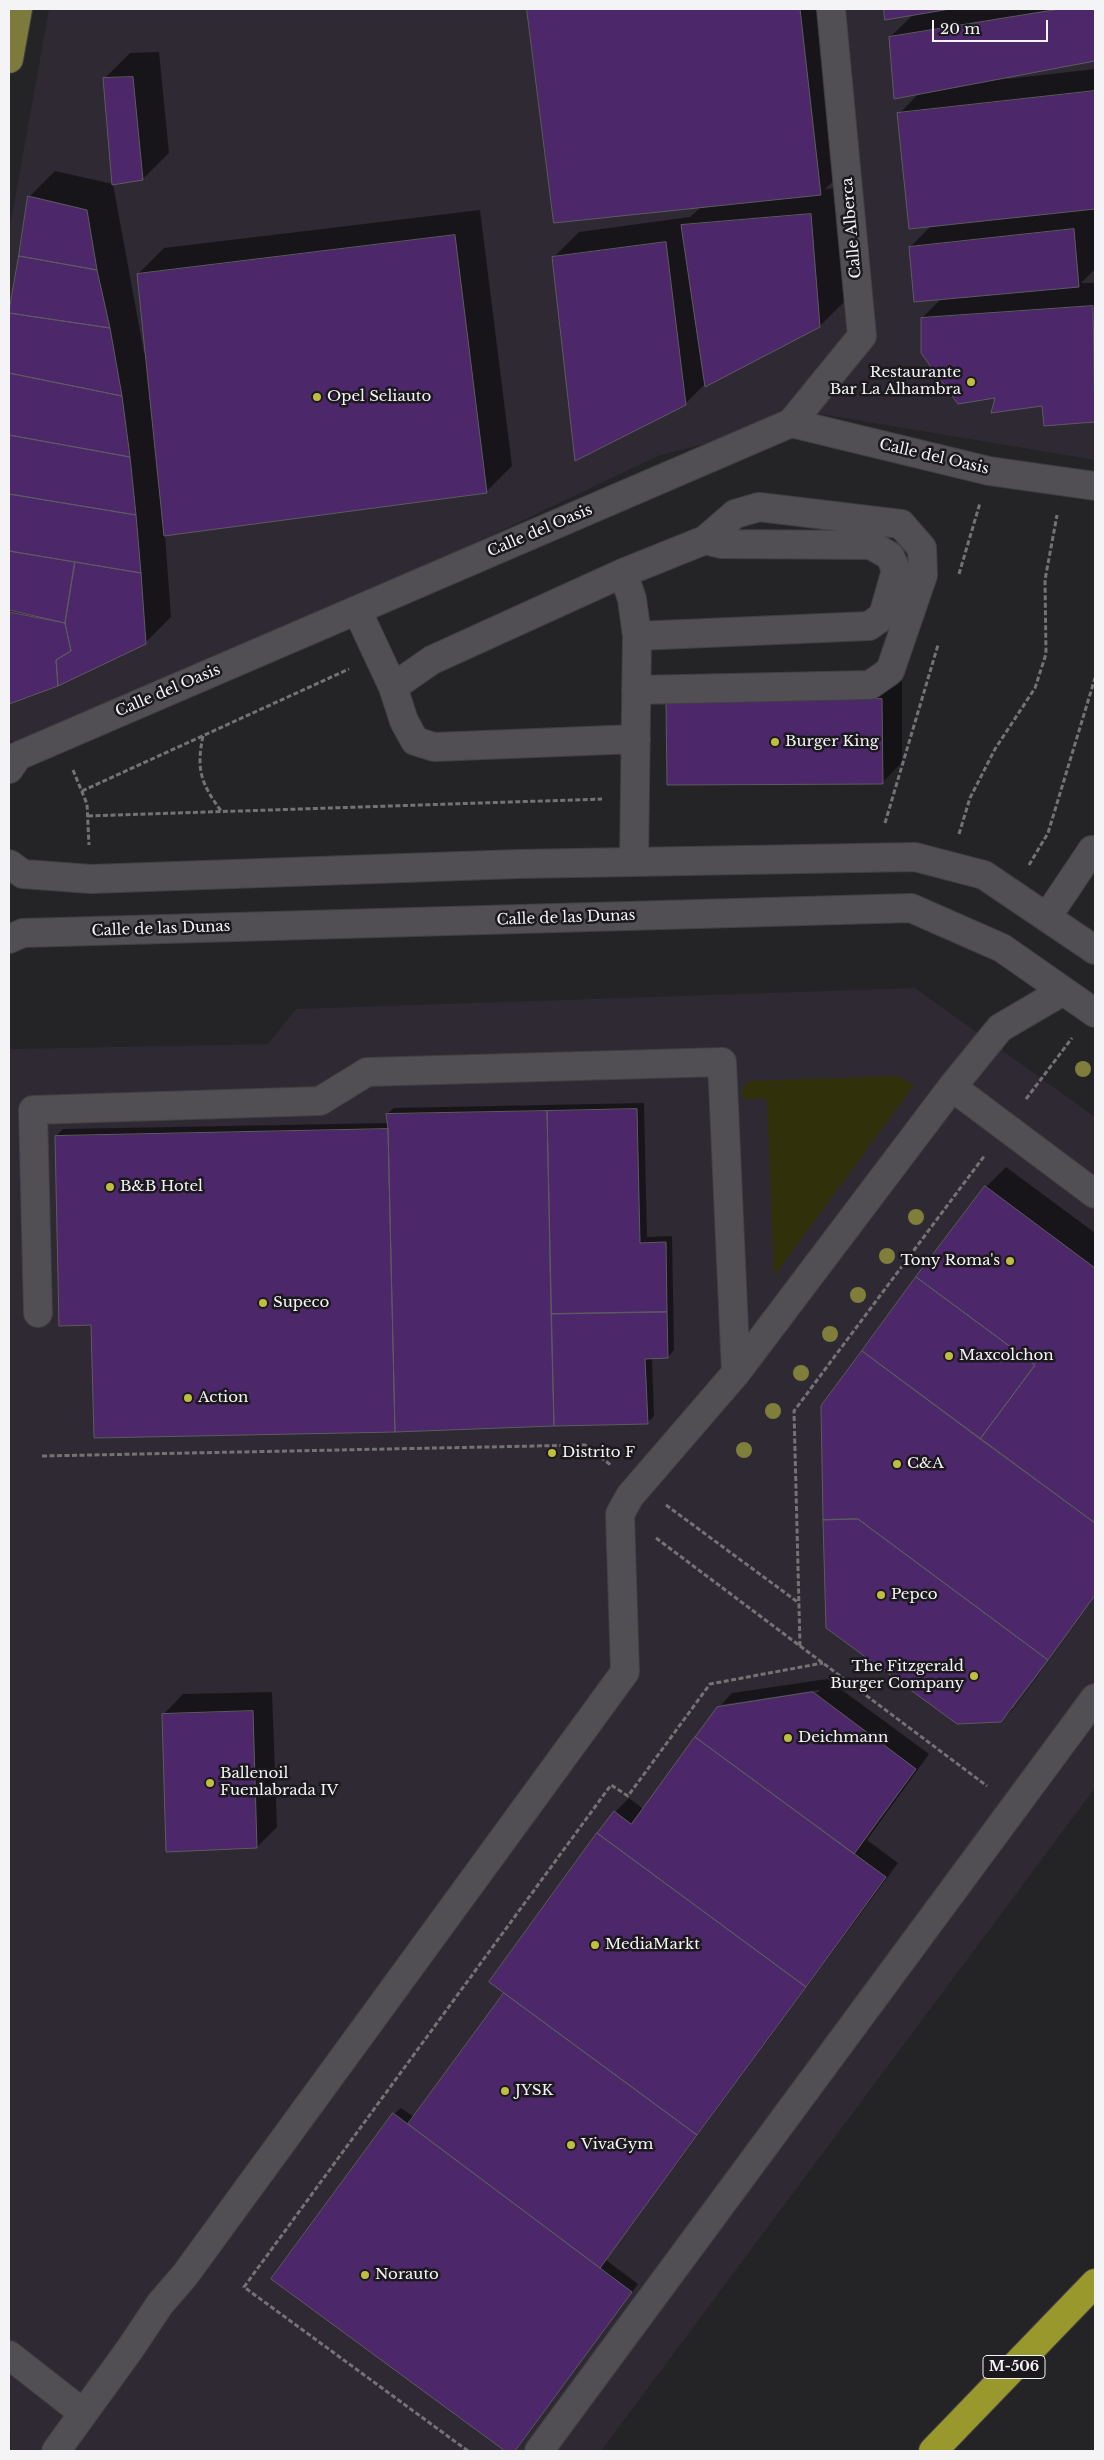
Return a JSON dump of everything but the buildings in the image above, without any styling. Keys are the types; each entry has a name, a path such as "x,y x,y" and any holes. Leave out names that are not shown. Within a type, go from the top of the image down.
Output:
{"highway":[{"name":"M-506","path":"932,2451 1095,2283"}],"main road":[{"path":"9,59 18,9"}],"street":[{"name":"Calle Alberca","path":"791,423 862,336 831,9"},
{"name":"Calle del Oasis","path":"9,768 18,756 791,423 989,471 1095,486"},
{"path":"393,687 432,660 623,573 705,540 735,514 759,507 901,524 922,548 923,575 890,670 870,686 636,690"},
{"path":"638,636 870,626 882,616 896,570 890,556 871,545 721,544 705,540"},
{"path":"623,573 632,598 638,636 634,862"},
{"path":"357,610 393,687 404,721 415,741 434,747 636,739"},
{"path":"1047,917 1092,850"},
{"path":"9,864 23,874 91,879 634,862 914,857 984,875 1095,950"},
{"name":"Calle de las Dunas","path":"9,939 23,933 911,908 1002,948 1094,1012"},
{"path":"56,2451 160,2304 190,2267 625,1672 621,1512 630,1496 736,1373 952,1087 1000,1028 1064,991"},
{"path":"38,1313 33,1110 320,1102 367,1072 722,1062 736,1373"},
{"path":"952,1087 1095,1194"},
{"path":"539,2451 1095,1698"},
{"path":"9,2356 83,2414"}],"path":[{"path":"958,575 989,471"},
{"path":"949,865 970,798 995,748 1035,688 1046,654 1044,580 1063,482"},
{"path":"875,857 939,641"},
{"path":"82,792 379,655"},
{"path":"1013,894 1048,833 1095,678"},
{"path":"204,735 199,754 200,772 207,791 221,811"},
{"path":"59,738 88,804 91,879"},
{"path":"88,816 635,798"},
{"path":"800,1646 794,1411 1094,1012"},
{"path":"42,1456 585,1445 799,1603"},
{"path":"621,1512 1016,1807"},
{"path":"468,2451 244,2287 611,1785 628,1796 710,1684 823,1663"}],"shaded area":[{"path":"49,9 1095,9 1095,460 820,414 658,456 41,750 9,740 9,232"},
{"name":"Distrito F","path":"915,988 1095,1117 1095,1788 601,2451 11,2451 9,2381 9,1049 268,1044 296,1009"},
{"path":"898,1076 914,1085 774,1276 767,1099 742,1099 742,1088 749,1081"}],"place":[{"name":"Restaurante Bar La Alhambra","path":"971,382"},
{"name":"Opel Seliauto","path":"317,397"},
{"name":"Burger King","path":"775,742"},
{"name":"B&B Hotel","path":"110,1187"},
{"name":"Tony Roma's","path":"1010,1261"},
{"name":"Supeco","path":"263,1303"},
{"name":"Maxcolchon","path":"949,1356"},
{"name":"Action","path":"188,1398"},
{"name":"Distrito F","path":"552,1453"},
{"name":"C&A","path":"897,1464"},
{"name":"Pepco","path":"881,1595"},
{"name":"The Fitzgerald Burger Company","path":"974,1676"},
{"name":"Deichmann","path":"788,1738"},
{"name":"Ballenoil Fuenlabrada IV","path":"210,1783"},
{"name":"MediaMarkt","path":"595,1945"},
{"name":"JYSK","path":"505,2091"},
{"name":"VivaGym","path":"571,2145"},
{"name":"Norauto","path":"365,2275"}]}
